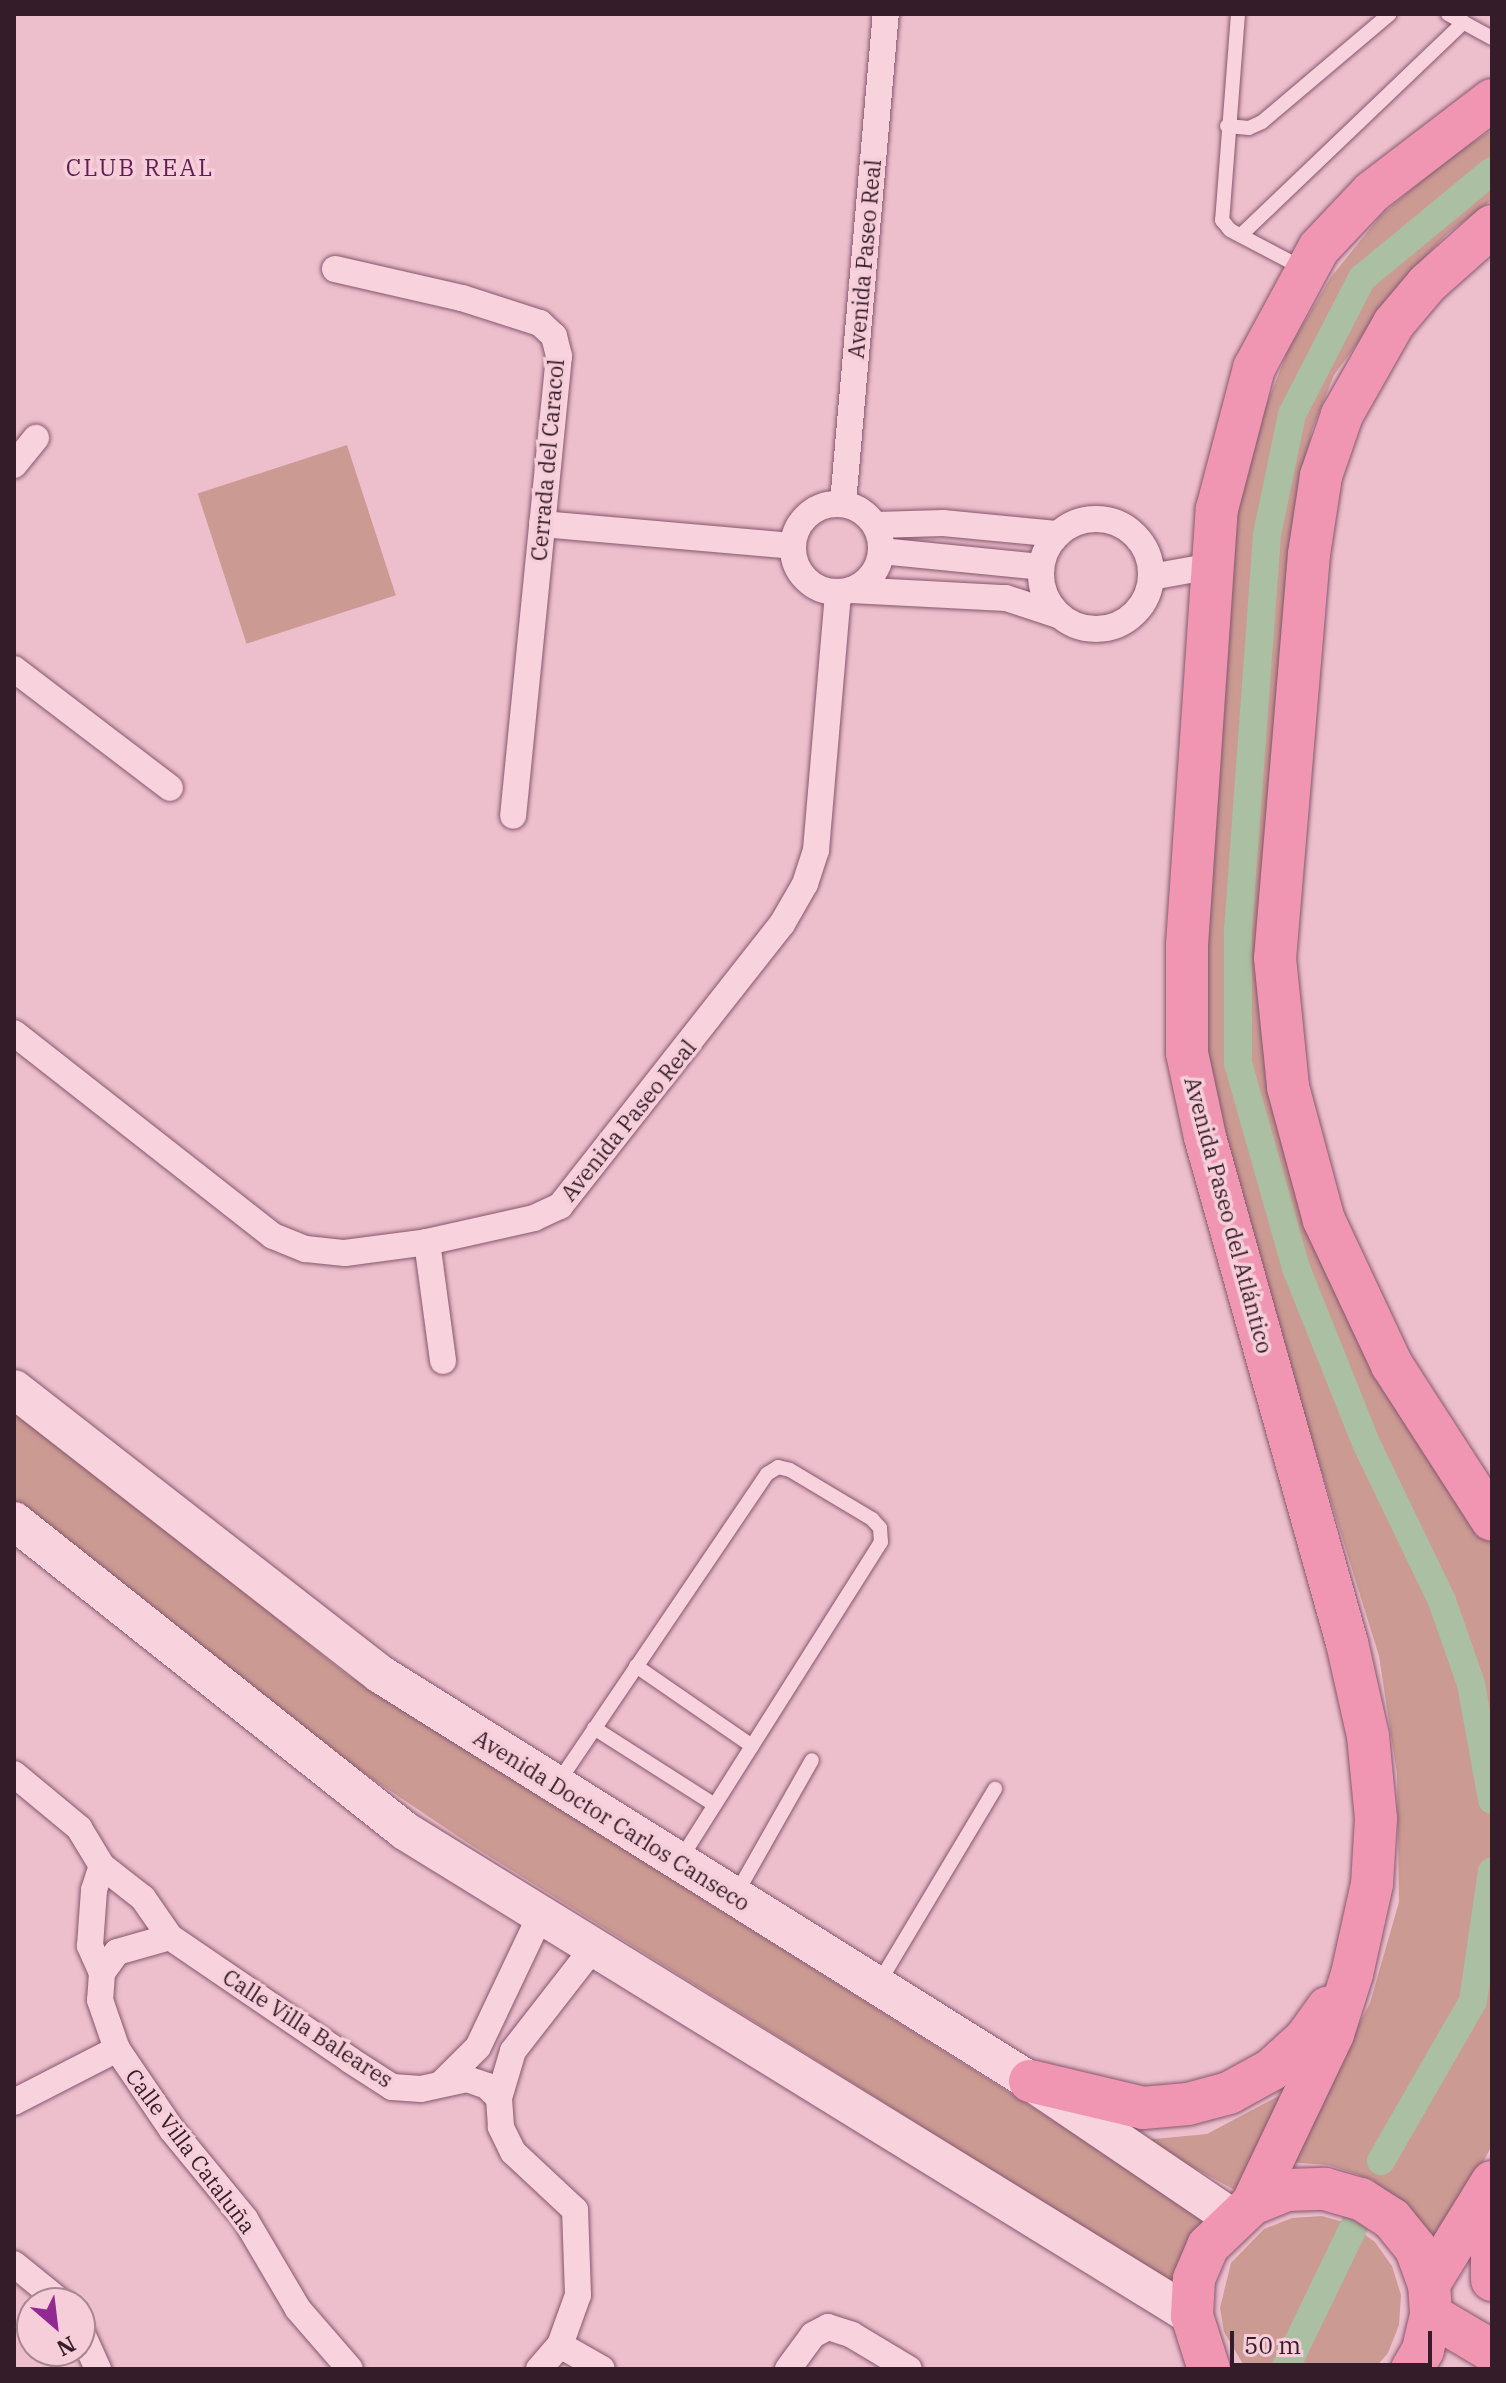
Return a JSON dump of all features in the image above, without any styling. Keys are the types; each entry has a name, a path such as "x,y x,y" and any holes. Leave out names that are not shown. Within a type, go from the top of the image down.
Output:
{"main road":[{"name":"Avenida Paseo del Atlántico","path":"1192,2316 1194,2279 1208,2246 1242,2211 1333,2034 1352,1974 1372,1884 1376,1819 1368,1736 1347,1643 1205,1137 1187,1053 1187,945 1212,566 1223,482 1254,368 1319,248 1372,192 1492,100"},
{"path":"1492,226 1427,284 1394,323 1342,415 1321,476 1309,554 1275,958 1288,1087 1324,1220 1392,1365 1492,1520"},
{"name":"Avenida Doctor Carlos Canseco","path":"14,1389 380,1674 1242,2211"},
{"path":"14,1521 405,1831 542,1912 1192,2316 1209,2369"},
{"path":"1030,2081 1143,2108 1229,2093 1271,2070 1305,2039 1352,1974"},
{"path":"1412,2369 1423,2350 1430,2299 1492,2182"},
{"path":"1242,2211 1287,2190 1312,2189 1361,2199 1392,2219 1416,2249 1430,2299 1492,2351"},
{"path":"1492,2203 1492,2280"}],"street":[{"name":"Avenida Paseo Real","path":"843,503 886,14"},
{"name":"Cerrada del Caracol","path":"335,269 462,298 540,323 554,336 559,356 513,816"},
{"path":"14,465 36,438"},
{"path":"845,591 872,575 881,551 876,525 867,515 843,503 814,509 795,531 792,546 794,561 810,584 845,591 1006,598 1090,629 1108,627 1138,609 1151,577 1140,542 1110,521 1074,524 1058,534 1041,567 1047,601 1058,615"},
{"path":"876,525 943,523 1058,534"},
{"path":"542,524 792,546"},
{"path":"881,551 1041,567"},
{"path":"1151,577 1212,566"},
{"name":"Avenida Paseo Real","path":"14,1033 273,1236 306,1249 345,1253 427,1242 534,1218 560,1206 782,924 805,884 816,850 845,591"},
{"path":"14,669 170,788"},
{"path":"427,1242 443,1361"},
{"path":"14,1774 79,1828 102,1866 143,1898 170,1937 117,1952 102,1973"},
{"name":"Calle Villa Cataluña","path":"102,1866 94,1890 90,1946 102,1973 100,2000 117,2049 172,2130 245,2219 298,2309 350,2369"},
{"path":"443,2082 478,2047 542,1912"},
{"name":"Calle Villa Baleares","path":"170,1937 392,2087 421,2089 443,2082 477,2080 499,2098"},
{"path":"539,2369 560,2345 578,2295 575,2210 513,2152 501,2127 499,2098 513,2051 594,1947"},
{"path":"14,2102 117,2049"},
{"path":"14,2264 42,2287"},
{"path":"788,2369 813,2335 828,2327 852,2335 909,2369"},
{"path":"560,2345 602,2369"}],"lane":[{"path":"1238,14 1219,203 1222,220 1241,235 1306,270"},
{"path":"1227,126 1249,128 1262,122 1390,14"},
{"path":"1448,14 1492,38"},
{"path":"1241,235 1464,22"},
{"path":"556,1785 767,1474 778,1467 790,1470 872,1519 880,1528 881,1542 679,1862"},
{"path":"636,1666 752,1746"},
{"path":"594,1728 715,1805"},
{"path":"735,1897 812,1760"},
{"path":"877,1986 995,1789"}],"shaded area":[{"path":"1492,130 1492,200 1447,234 1408,275 1334,375 1312,430 1301,485 1282,1090 1492,1541 1492,2145 1440,2245 1373,2180 1329,2165 1286,2162 1370,2003 1399,1902 1397,1774 1379,1656 1256,1260 1208,1068 1201,984 1240,489 1260,421 1288,350 1331,277 1382,214 1450,157"},
{"path":"347,445 396,595 247,644 198,494"},
{"path":"14,1408 346,1674 1216,2223 1178,2286 471,1845 313,1739 14,1508"},
{"path":"1290,2090 1240,2193 1143,2140 1207,2134"},
{"path":"1322,2216 1350,2224 1375,2242 1392,2266 1401,2295 1399,2325 1388,2353 1374,2369 1246,2369 1224,2332 1220,2308 1231,2263 1264,2229 1292,2218"}],"waterway":[{"path":"1492,171 1362,278 1292,414 1267,535 1238,928 1238,1063 1296,1268 1366,1443 1442,1601 1471,1684 1492,1800"},
{"path":"1381,2161 1473,2001 1492,1871"},
{"path":"1285,2369 1355,2224"}],"district":[{"name":"CLUB REAL","path":"140,168"}]}
